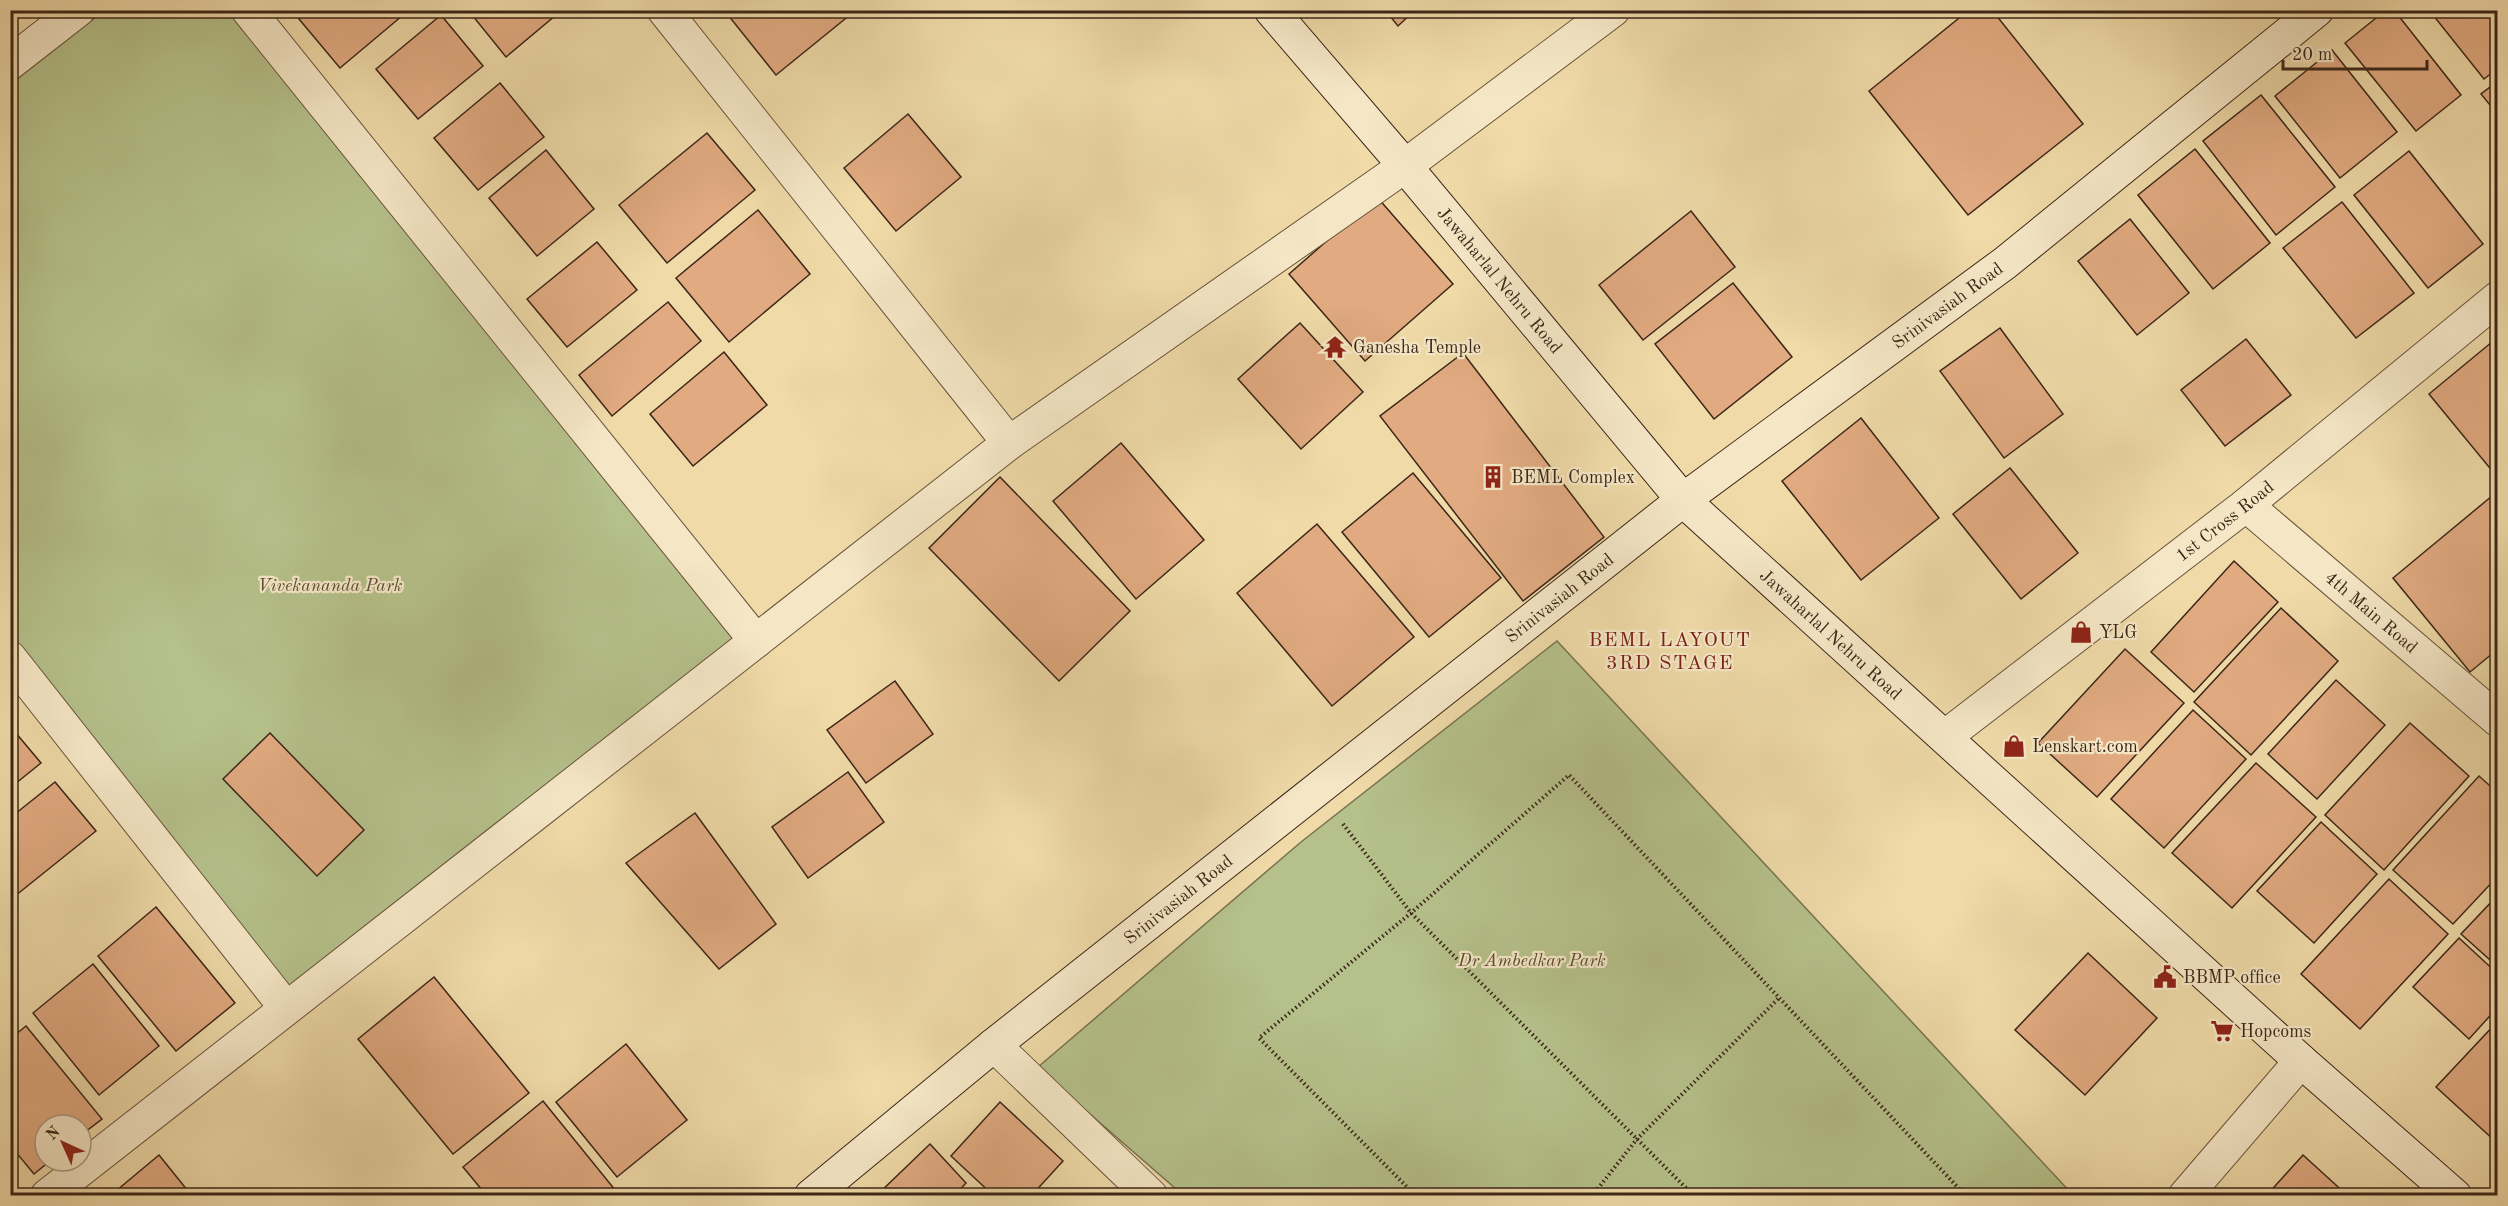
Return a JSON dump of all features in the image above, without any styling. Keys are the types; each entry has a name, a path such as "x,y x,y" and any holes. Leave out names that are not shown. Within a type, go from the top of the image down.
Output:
{"street":[{"path":"10,63 78,10"},
{"path":"248,10 756,641"},
{"path":"664,10 1009,443"},
{"name":"Jawaharlal Nehru Road","path":"1271,10 1405,166 1683,500 2301,1060 2456,1196"},
{"path":"47,1196 1009,443 1405,166 1612,10"},
{"name":"Srinivasiah Road","path":"811,1196 994,1045 1683,500 2005,263 2317,10"},
{"name":"1st Cross Road","path":"1946,736 2246,504 2498,297"},
{"name":"4th Main Road","path":"2246,504 2497,719"},
{"path":"10,658 286,1008"},
{"path":"994,1045 1151,1196"},
{"path":"2185,1196 2301,1060"}],"path":[{"path":"1416,1196 1259,1038 1411,913 1569,775 1966,1196"},
{"path":"1317,790 1411,913 1694,1196"},
{"path":"1592,1196 1637,1139 1779,998"}],"green space":[{"name":"Vivekananda Park","path":"105,10 248,11 756,641 286,1008 11,658 11,84"},
{"name":"Dr Ambedkar Park","path":"1557,641 2073,1195 1183,1195 1037,1068 1301,842"}],"building":[{"path":"310,10 409,10 340,68 299,19"},
{"path":"468,10 562,10 506,57"},
{"path":"724,10 856,10 776,75"},
{"path":"1385,10 1415,10 1398,26"},
{"path":"1969,10 1992,10 2083,124 1968,215 1869,91"},
{"path":"2386,10 2394,10 2461,95 2416,131 2345,43"},
{"path":"2429,10 2498,10 2498,68 2484,79"},
{"path":"441,15 483,66 418,119 376,69"},
{"path":"2332,50 2397,132 2340,178 2275,96"},
{"path":"2498,81 2498,115 2481,94"},
{"path":"500,83 544,137 478,190 434,138"},
{"path":"2261,95 2335,187 2276,235 2203,141"},
{"path":"908,114 961,177 896,231 844,168"},
{"path":"707,133 755,190 667,263 619,205"},
{"path":"2195,149 2270,243 2213,289 2138,195"},
{"path":"546,150 594,209 537,256 489,198"},
{"path":"2409,151 2483,244 2428,288 2354,195"},
{"path":"1377,197 1453,284 1365,361 1289,274"},
{"path":"2342,202 2414,293 2356,338 2283,248"},
{"path":"758,210 810,274 729,342 676,278"},
{"path":"1691,211 1735,267 1643,340 1599,285"},
{"path":"2130,219 2189,293 2137,335 2078,261"},
{"path":"597,242 637,290 567,347 527,299"},
{"path":"1733,283 1792,357 1714,419 1655,344"},
{"path":"668,302 701,341 612,416 579,375"},
{"path":"1300,323 1363,392 1301,449 1238,379"},
{"path":"2000,328 2063,414 2004,458 1940,371"},
{"path":"2498,337 2498,478 2429,394"},
{"path":"2246,339 2291,395 2225,446 2181,390"},
{"path":"724,352 767,405 693,466 650,414"},
{"name":"BEML Complex","path":"1463,353 1604,537 1523,601 1380,416"},
{"path":"1861,418 1939,518 1861,580 1782,481"},
{"path":"1121,443 1204,540 1136,599 1053,501"},
{"path":"2010,468 2078,553 2021,599 1953,514"},
{"path":"1413,473 1501,578 1429,637 1342,532"},
{"path":"1000,477 1130,611 1059,681 929,548"},
{"path":"2498,491 2498,649 2470,672 2393,578"},
{"path":"1317,524 1414,637 1332,706 1237,593"},
{"path":"2234,561 2278,602 2194,692 2151,652"},
{"path":"2281,608 2338,661 2251,755 2194,702"},
{"path":"2125,649 2184,703 2097,797 2038,743"},
{"path":"2336,680 2385,725 2317,799 2268,754"},
{"path":"895,681 933,734 866,783 827,730"},
{"path":"2193,710 2246,759 2164,848 2111,799"},
{"path":"2410,723 2469,776 2384,870 2325,815"},
{"path":"10,726 41,763 10,788"},
{"path":"270,733 364,830 317,876 223,779"},
{"path":"2256,763 2316,817 2232,908 2172,853"},
{"path":"848,772 884,822 808,878 772,827"},
{"path":"2479,776 2498,793 2498,876 2453,924 2393,870"},
{"path":"55,782 96,831 10,900 10,818"},
{"path":"695,813 776,924 719,969 626,863"},
{"path":"2321,822 2377,874 2314,943 2257,891"},
{"path":"2389,879 2448,934 2360,1029 2301,974"},
{"path":"2498,895 2498,967 2461,934"},
{"path":"156,907 235,1003 176,1051 98,956"},
{"path":"2459,938 2498,974 2498,1007 2469,1039 2413,987"},
{"path":"2088,953 2157,1018 2085,1095 2015,1030"},
{"path":"93,964 159,1046 99,1095 33,1013"},
{"path":"434,977 529,1093 453,1154 358,1039"},
{"path":"2498,1021 2498,1138 2495,1141 2436,1087"},
{"path":"26,1026 102,1119 93,1126 93,1113 33,1113 33,1173 10,1145 10,1039"},
{"path":"626,1044 687,1120 617,1177 556,1102"},
{"path":"543,1101 620,1196 487,1196 463,1167"},
{"path":"1000,1102 1063,1161 1031,1196 994,1196 951,1156"},
{"path":"930,1144 966,1183 954,1196 876,1196"},
{"path":"159,1155 192,1196 110,1196"},
{"path":"2303,1155 2348,1196 2266,1196"}],"place":[{"name":"Ganesha Temple","path":"1335,347"},
{"name":"BEML Complex","path":"1493,477"},
{"name":"YLG","path":"2081,632"},
{"name":"Lenskart.com","path":"2014,746"},
{"name":"BBMP office","path":"2165,977"},
{"name":"Hopcoms","path":"2222,1031"}],"district":[{"name":"BEML LAYOUT 3RD STAGE","path":"1670,650"}]}
